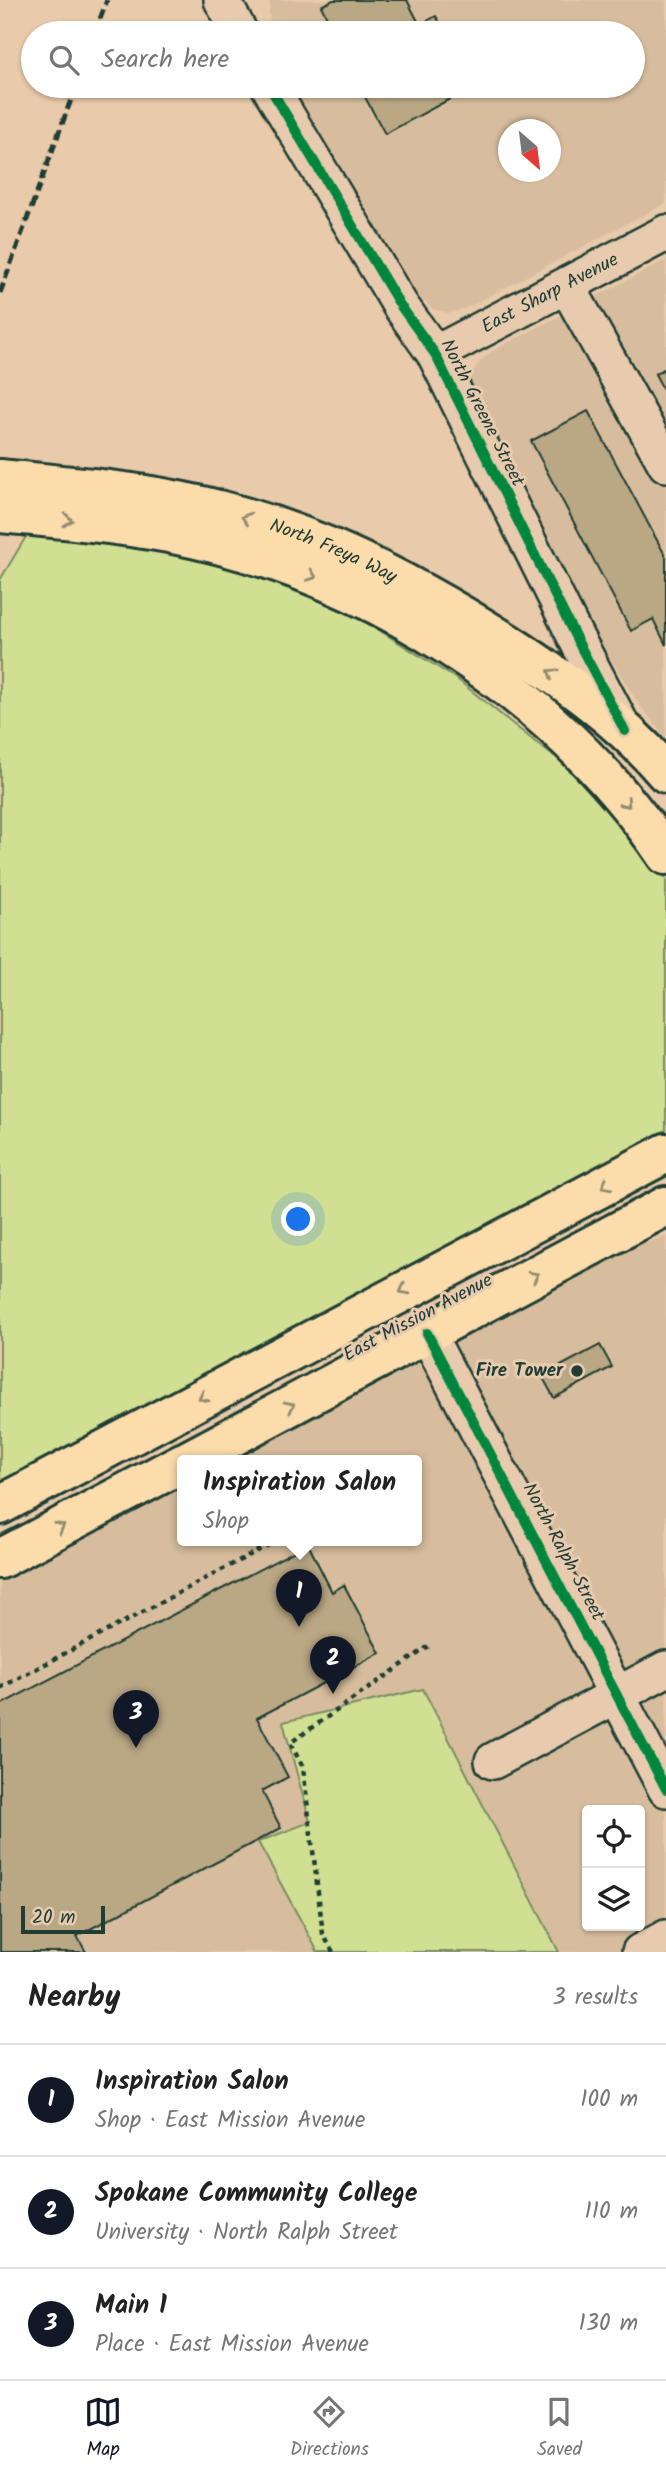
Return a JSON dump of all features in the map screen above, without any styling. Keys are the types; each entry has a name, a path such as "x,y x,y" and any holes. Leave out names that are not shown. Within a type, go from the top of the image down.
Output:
{"main road":[{"name":"North Freya Way","path":"0,479 134,492 180,501 266,524 325,544 371,565 454,631 489,673 528,703 582,755 634,811 666,855"},
{"name":"North Freya Way","path":"0,513 169,533 260,556 360,597 454,631 561,680 625,731"},
{"name":"North Greene Street","path":"625,731 666,774"},
{"name":"East Mission Avenue","path":"2,1499 666,1153"},
{"name":"East Mission Avenue","path":"198,1455 666,1206"},
{"path":"0,1559 177,1466"}],"street":[{"path":"222,0 233,21"},
{"name":"North Greene Street","path":"276,98 400,305 435,354 625,731"},
{"name":"East Sharp Avenue","path":"435,354 666,233"},
{"path":"567,286 666,464"},
{"name":"North Ralph Street","path":"427,1333 666,1788"},
{"path":"493,1761 666,1669"}],"path":[{"path":"0,1688 267,1546"},
{"path":"333,1952 323,1934 303,1767 290,1743 432,1644"}],"shaded area":[{"path":"270,0 666,0 666,203 466,308 449,313 433,309 419,297 300,98 645,98 645,21 270,21 269,13"},
{"path":"666,260 666,739 636,700 605,650 474,404 470,391 471,376 489,353"},
{"path":"666,1237 666,1952 0,1952 0,1578 177,1485 177,1546 422,1546 422,1455 232,1455 617,1251"}],"green space":[{"path":"30,530 141,544 248,569 355,615 458,680 549,753 565,761 614,809 666,879 666,1130 0,1483 0,580"},
{"path":"423,1689 559,1952 318,1952 258,1842 310,1822 283,1722"}],"building":[{"path":"333,0 407,0 418,21 329,21 321,6"},
{"path":"366,98 452,98 385,134"},
{"path":"666,368 666,395 655,374"},
{"path":"588,411 666,557 666,645 653,619 631,631 531,441"},
{"name":"Fire Tower","path":"600,1345 612,1367 554,1398 542,1376"},
{"path":"304,1546 309,1546 332,1592 344,1585 380,1653 257,1718 288,1777 262,1791 281,1828 77,1936 86,1952 0,1952 0,1705"}],"railway":[{"path":"99,21 107,0"},
{"path":"0,293 72,98"}],"cycle path":[{"path":"276,98 400,305 435,354 625,731"},
{"path":"427,1333 666,1789"}],"place":[{"name":"Fire Tower","path":"577,1371"},
{"name":"Inspiration Salon","path":"299,1627"},
{"name":"Spokane Community College","path":"333,1694"},
{"name":"Main 1","path":"136,1748"}]}
